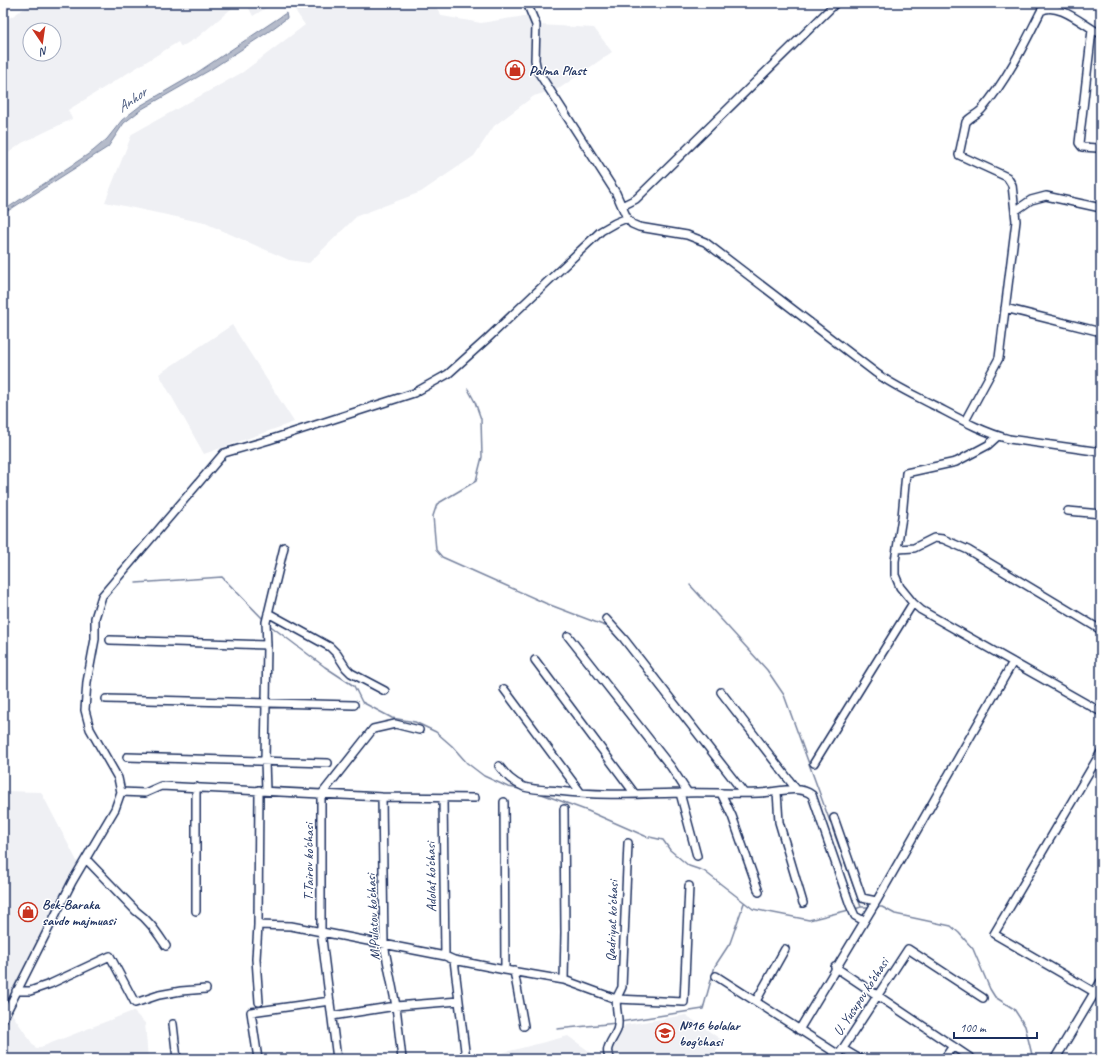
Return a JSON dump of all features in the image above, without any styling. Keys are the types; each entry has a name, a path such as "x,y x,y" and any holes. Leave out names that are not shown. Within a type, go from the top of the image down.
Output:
{"main road":[{"path":"1055,1059 1098,994 1101,982"}],"street":[{"path":"527,3 536,25 535,60 537,70 616,193 627,218 632,224 639,227 687,235 705,242 876,373 902,389 965,422 998,436 1020,441 1101,452"},
{"path":"622,206 636,198 836,3"},
{"path":"965,422 999,358 1016,221 1014,196 1010,181 1007,178 959,154 966,122 981,110 994,94 1015,60 1043,9 1052,8 1068,14 1092,30 1101,34"},
{"path":"1092,30 1079,143 1082,148 1097,148 1101,146"},
{"path":"1015,211 1031,200 1046,196 1101,208"},
{"path":"3,1019 72,882 115,809 121,792 118,778 90,729 85,710 87,682 95,639 97,610 102,596 224,453 414,393 448,374 487,339 601,230 627,218"},
{"path":"1005,308 1101,332"},
{"path":"998,436 988,445 956,462 906,473 895,571 896,580 913,603 921,610 1101,712"},
{"path":"1068,511 1101,514"},
{"path":"898,549 914,548 934,538 943,539 968,550 1101,630"},
{"path":"259,1002 256,959 265,760 266,622 284,547"},
{"path":"814,763 913,603"},
{"path":"268,613 330,647 351,673 385,691"},
{"path":"606,619 624,639 744,793"},
{"path":"568,636 670,767 688,793"},
{"path":"110,640 267,645"},
{"path":"535,660 635,794"},
{"path":"799,1030 876,902 1013,662"},
{"path":"504,690 580,793"},
{"path":"721,692 796,789"},
{"path":"106,699 354,705"},
{"path":"321,795 373,729 395,724 419,730"},
{"path":"1098,994 994,934 1101,752"},
{"path":"127,757 328,763"},
{"path":"500,766 509,779 532,789 580,793 744,793 777,792 796,789 806,790 812,795 850,905 855,916 864,921"},
{"path":"121,792 145,793 161,786 321,795 475,798"},
{"path":"196,787 196,911"},
{"path":"777,792 779,822 803,903"},
{"path":"680,793 697,856"},
{"path":"721,793 732,816 759,892"},
{"name":"T.Tairov ko'chasi","path":"321,795 321,931 337,1059"},
{"name":"M.Pulatov ko'chasi","path":"382,797 384,945 396,1006 402,1059"},
{"name":"Adolat ko'chasi","path":"443,798 445,956"},
{"path":"504,802 505,970"},
{"path":"564,809 564,980"},
{"path":"834,818 862,898 876,902"},
{"name":"Qadriyat ko'chasi","path":"616,999 622,987 628,843"},
{"path":"86,859 136,911 154,927 166,946"},
{"path":"258,925 291,926 321,931 384,945 445,956 454,960 564,980 616,999 684,1002 689,886"},
{"path":"756,1001 786,949"},
{"name":"U. Yusupov ko‘chasi","path":"838,1057 908,949 983,998"},
{"path":"16,991 30,991 50,984 110,956 135,1003 159,995 206,989"},
{"path":"454,960 466,1059"},
{"path":"836,967 972,1059"},
{"path":"514,971 524,1026"},
{"path":"716,976 756,1001 838,1057"},
{"path":"611,1059 608,1056 607,1051 617,1030 618,1022 616,999"},
{"path":"258,1059 251,1012 330,1001"},
{"path":"332,1016 396,1006 460,1001"},
{"path":"173,1024 177,1059"},
{"path":"944,1059 953,1046"},
{"path":"843,1048 860,1059"}],"shaded area":[{"path":"33,3 238,3 198,37 181,47 178,42 68,110 72,119 22,143 3,157 3,22"},
{"path":"246,3 274,3 253,16"},
{"path":"290,3 433,3 442,16 481,23 525,16 539,25 594,28 612,52 560,88 534,96 494,126 474,156 421,192 357,216 309,263 289,260 205,223 105,202 132,134 243,72 305,25"},
{"path":"232,325 294,422 204,454 159,374"},
{"name":"Bek-Baraka savdo majmuasi","path":"3,791 41,792 78,863 25,967 3,1014"},
{"path":"10,1011 36,1049 133,1011 145,1023 148,1059 3,1059 3,1026"},
{"name":"№16 bolalar bog'chasi","path":"686,1015 723,1041 711,1059 614,1059 612,1057 610,1048 625,1025"},
{"path":"568,1036 600,1059 488,1059 490,1056"}],"water":[{"path":"286,13 287,18 268,32 210,70 142,109 124,123 108,147 3,214 3,211 93,151 107,139 122,120 140,106 195,74"}],"waterway":[{"path":"468,389 475,402 481,419 482,457 476,481 437,504 433,516 436,550 442,557 545,603 608,627"},
{"path":"136,583 222,577 264,620"},
{"path":"690,585 767,670 784,695 861,907 870,907"},
{"path":"268,624 325,667 354,686 362,702 392,718 415,722 436,732 452,746 467,763 484,776 508,787 520,789"},
{"path":"539,793 588,811 645,836 663,840 670,850 689,866 704,871 753,909 809,920 849,910"},
{"path":"620,1022 703,1009 715,966 730,943 744,903"},
{"path":"855,909 861,907"},
{"path":"875,907 882,907 895,914 951,926 959,933 973,949 990,989 995,997 1014,1009 1025,1026 1033,1059"},
{"path":"557,1029 617,1023"}],"place":[{"name":"Palma Plast","path":"515,70"},
{"name":"Bek-Baraka savdo majmuasi","path":"28,912"},
{"name":"№16 bolalar bog'chasi","path":"665,1033"}],"water label":[{"name":"Anhor","path":"132,100"}]}
